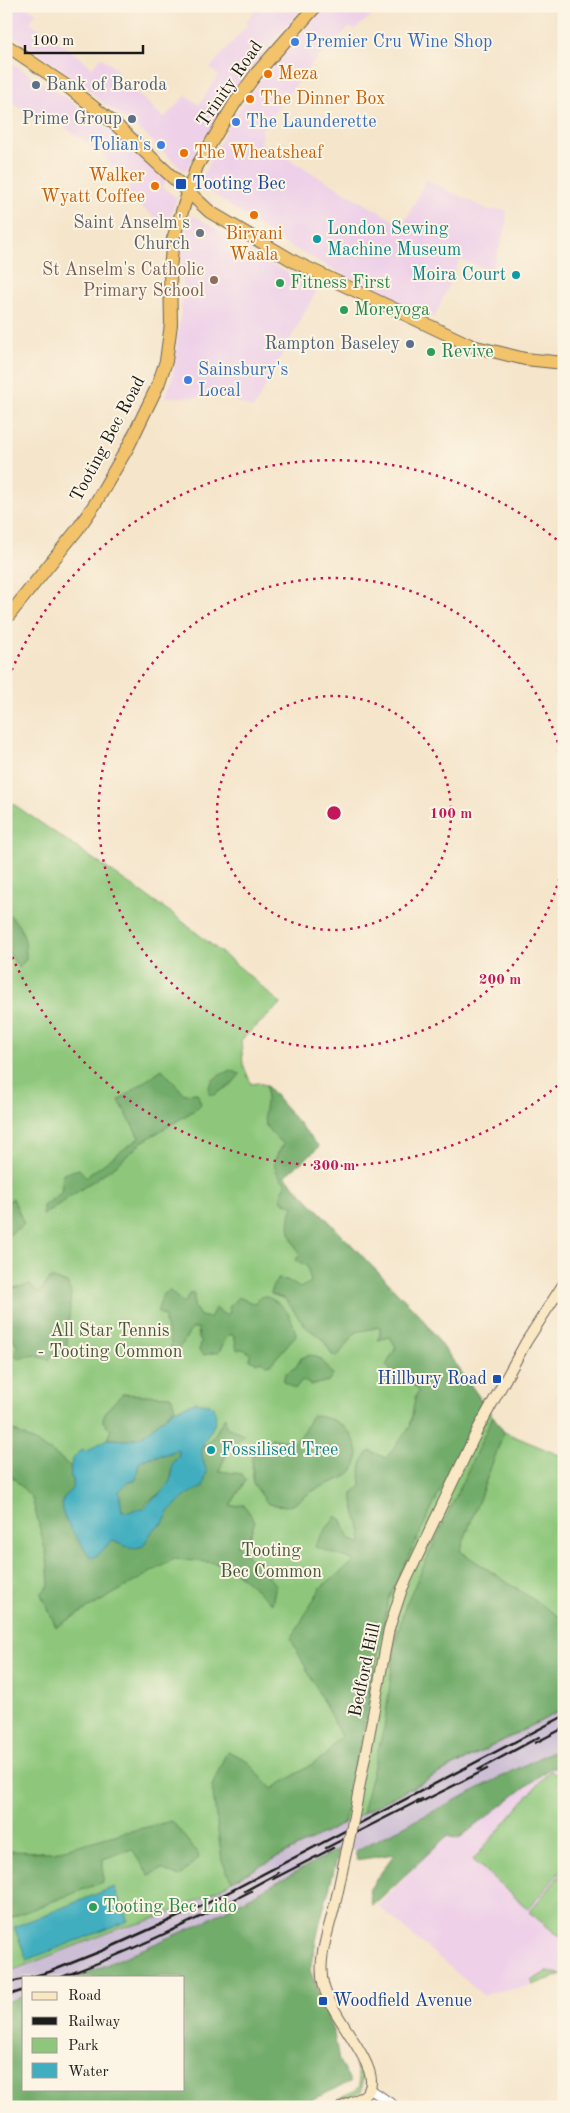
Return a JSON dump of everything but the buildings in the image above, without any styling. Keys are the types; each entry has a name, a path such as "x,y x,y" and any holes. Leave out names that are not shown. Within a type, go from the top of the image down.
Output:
{"highway":[{"name":"Trinity Road","path":"188,192 193,174 205,150 240,95 277,49 316,6"},
{"path":"6,45 68,87 116,124 210,212 295,262 466,344 525,360 564,363"},
{"name":"Tooting Bec Road","path":"6,619 78,530 129,445 158,385 166,361 171,324 170,262 173,239 188,192"}],"main road":[{"name":"Bedford Hill","path":"370,2089 372,2079 369,2071 329,1999 322,1975 326,1944 348,1844 389,1629 402,1589 478,1429 526,1342 564,1283"},
{"path":"342,2107 363,2097 370,2089"}],"street":[{"path":"370,2089 396,2107"}],"shaded area":[{"path":"6,6 25,6 36,13 30,22 92,68 101,57 118,71 116,74 164,118 186,95 199,105 218,75 210,68 247,25 245,22 259,6 305,6 240,83 208,137 204,137 185,172 146,135 96,97 81,83 18,39 6,33"},
{"path":"327,6 383,6 354,30 350,27 313,62 260,133 263,135 259,142 403,226 426,180 489,210 507,210 506,227 492,270 460,260 434,318 377,292 284,243 203,187 202,177 229,125 246,99 304,29"},
{"path":"6,59 76,105 116,135 166,181 162,187 177,198 167,226 124,195 132,180 131,178 112,166 102,153 63,126 46,126 6,98"},
{"path":"195,216 273,265 318,288 253,409 228,398 165,397 172,379 183,295 182,246 189,219"},
{"path":"564,1709 564,1745 355,1851 340,1848 196,1926 100,1969 81,1976 22,1976 22,1997 6,2002 6,1973 123,1927 164,1914 232,1881"},
{"path":"564,1763 564,1971 532,1986 493,1992 484,1996 378,1906 441,1839 503,1786"}],"green space":[{"name":"Tooting Bec Common","path":"6,799 173,914 243,970 281,1004 241,1040 243,1064 251,1084 266,1085 319,1147 285,1176 423,1319 504,1432 564,1457 564,1709 194,1902 163,1916 123,1927 6,1973"},
{"path":"6,911 20,928 24,938 26,959 19,968 6,949"},
{"path":"162,1069 184,1094 197,1093 201,1104 195,1110 142,1142 118,1164 43,1215 43,1206 61,1193 63,1174 79,1169 86,1177 139,1138 119,1100"},
{"path":"230,1070 240,1074 232,1084 214,1095 209,1094 212,1081"},
{"path":"266,1085 319,1147 285,1176 423,1319 485,1405 469,1430 389,1598 344,1823 232,1881 222,1861 212,1786 227,1751 245,1759 272,1789 325,1756 341,1736 291,1639 321,1587 355,1561 315,1547 336,1516 342,1520 349,1539 361,1544 361,1531 354,1506 353,1493 361,1486 360,1471 362,1463 370,1451 386,1458 410,1427 415,1398 418,1392 411,1379 399,1379 386,1366 396,1347 390,1337 378,1340 380,1327 356,1332 337,1357 332,1355 323,1339 306,1327 285,1299 271,1294 272,1287 278,1279 287,1280 300,1288 311,1282 307,1266 296,1260 300,1254 291,1237 289,1225 293,1206 282,1201 281,1195 286,1184 274,1165 284,1144 274,1136 265,1122"},
{"path":"13,1198 24,1224 6,1237 6,1203"},
{"path":"51,1278 67,1283 71,1293 66,1357 59,1357 53,1353 49,1360 33,1355 18,1359 14,1354 18,1347 10,1333 6,1331 6,1289 30,1285 39,1293"},
{"path":"170,1291 184,1304 189,1294 194,1293 194,1306 200,1316 210,1318 215,1308 225,1315 230,1313 229,1307 238,1297 255,1304 259,1298 264,1296 282,1306 292,1321 296,1335 271,1364 266,1365 261,1361 256,1363 250,1360 250,1354 246,1350 237,1350 234,1335 228,1335 219,1352 203,1355 199,1350 202,1341 199,1339 198,1328 193,1328 177,1350 171,1348 165,1316 157,1312 163,1294"},
{"path":"311,1355 321,1360 333,1375 329,1381 311,1385 302,1380 295,1389 283,1381 285,1374 296,1367 301,1358"},
{"path":"122,1394 171,1396 175,1408 143,1436 129,1440 107,1439 111,1429 103,1422 103,1418 107,1410"},
{"path":"312,1415 335,1421 349,1432 358,1452 355,1466 347,1475 318,1488 293,1505 268,1504 253,1483 252,1454 256,1448 264,1452 271,1438 294,1443 302,1434"},
{"path":"493,1416 504,1432 460,1551 564,1620 564,1709 362,1813 385,1723 395,1642 406,1604"},
{"path":"225,1417 226,1427 244,1434 225,1457 219,1471 242,1474 246,1480 230,1506 244,1505 255,1521 248,1540 237,1545 276,1585 272,1604 227,1564 174,1559 56,1627 41,1594 49,1585 47,1557 32,1498 6,1470 6,1427 43,1446 69,1465 85,1487 113,1538 129,1544 199,1450 213,1438"},
{"path":"176,1450 179,1451 179,1455 174,1462 167,1489 132,1513 122,1511 119,1491 128,1482 135,1481 138,1463 147,1458"},
{"path":"564,1745 564,1768 550,1768 458,1839 447,1836 372,1906 369,1890 394,1854 357,1860 355,1851"},
{"path":"550,1770 555,1774 564,1770 564,1867 528,1909 473,1860"},
{"path":"172,1821 198,1854 199,1858 179,1877 162,1869 149,1875 132,1849 103,1859 103,1882 7,1919 6,1851 54,1852"},
{"path":"340,1848 320,1922 310,1970 334,2034 339,2061 351,2082 295,2107 6,2107 6,2002 22,1997 22,2090 185,2090 185,1976 80,1976 196,1926"},
{"path":"564,1870 564,1940 529,1912"},
{"path":"546,1972 562,1974 533,1985 531,1981"},
{"path":"358,2065 362,2077 362,2090 340,2103 338,2098 356,2090 360,2086 356,2066"}],"water":[{"path":"195,1402 210,1404 216,1415 213,1426 202,1448 203,1460 207,1471 203,1487 188,1494 171,1509 163,1523 153,1530 143,1546 134,1548 112,1540 98,1555 91,1558 63,1515 62,1502 73,1484 70,1469 73,1459 83,1450 85,1452 107,1439 129,1440 142,1436 174,1410","holes":["176,1450 179,1451 172,1466 171,1478 163,1491 144,1508 129,1512 122,1511 119,1491 128,1482 136,1480 139,1463 148,1458"]},
{"path":"114,1887 128,1921 27,1960 14,1927"}],"railway":[{"path":"35,1976 104,1950 206,1904 564,1716"},
{"path":"535,1743 564,1728"},
{"path":"478,1770 539,1737"},
{"path":"417,1804 487,1769"},
{"path":"326,1848 422,1799"},
{"path":"273,1879 333,1848"},
{"path":"245,1891 278,1873"},
{"path":"65,1976 158,1937 251,1891"},
{"path":"6,1983 22,1979"},
{"path":"6,1996 22,1991"}],"place":[{"name":"Premier Cru Wine Shop","path":"295,42"},
{"name":"Meza","path":"268,74"},
{"name":"Bank of Baroda","path":"36,85"},
{"name":"The Dinner Box","path":"250,99"},
{"name":"Prime Group","path":"132,119"},
{"name":"The Launderette","path":"236,122"},
{"name":"Tolian's","path":"161,145"},
{"name":"The Wheatsheaf","path":"184,153"},
{"name":"Tooting Bec","path":"181,184"},
{"name":"Walker Wyatt Coffee","path":"155,186"},
{"name":"Biryani Waala","path":"254,215"},
{"name":"Saint Anselm's Church","path":"200,233"},
{"name":"London Sewing Machine Museum","path":"317,239"},
{"name":"Moira Court","path":"516,275"},
{"name":"St Anselm's Catholic Primary School","path":"214,280"},
{"name":"Fitness First","path":"280,283"},
{"name":"Moreyoga","path":"344,310"},
{"name":"Rampton Baseley","path":"410,344"},
{"name":"Revive","path":"431,352"},
{"name":"Sainsbury's Local","path":"188,380"},
{"name":"Hillbury Road","path":"497,1379"},
{"name":"Fossilised Tree","path":"211,1450"},
{"name":"Tooting Bec Lido","path":"93,1907"},
{"name":"Woodfield Avenue","path":"323,2001"}],"park label":[{"name":"All Star Tennis - Tooting Common","path":"110,1341"}]}
